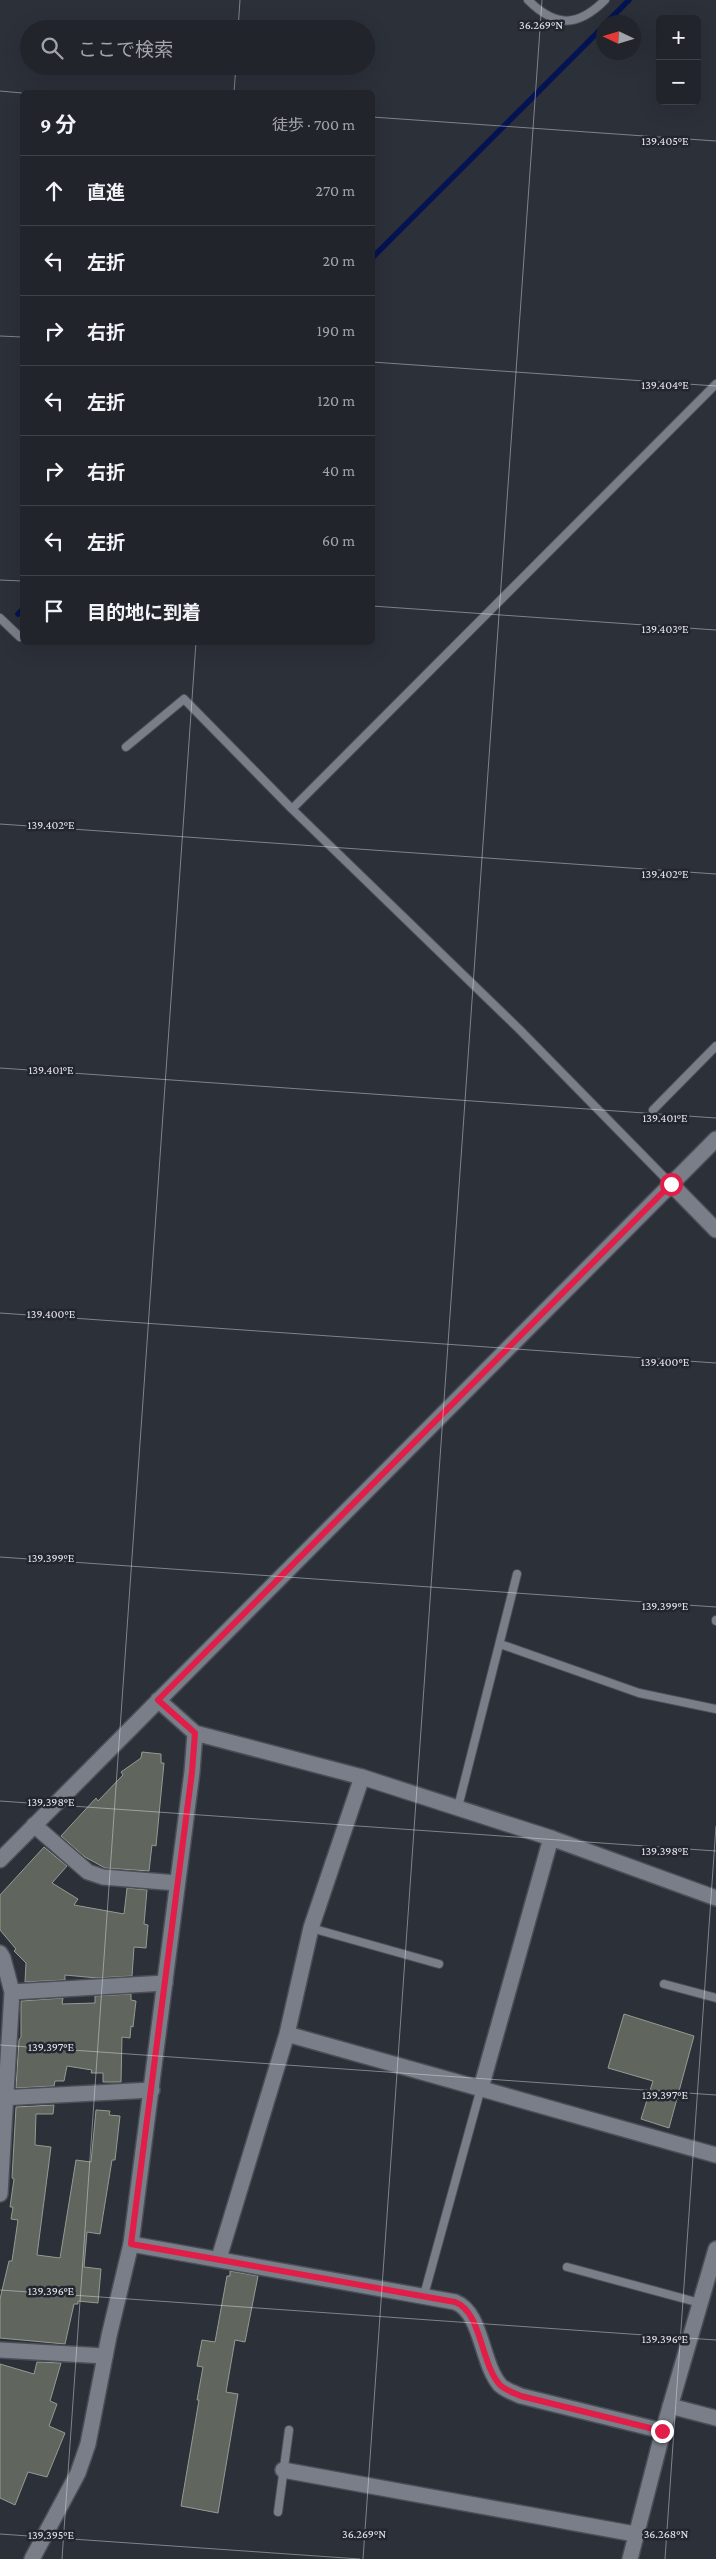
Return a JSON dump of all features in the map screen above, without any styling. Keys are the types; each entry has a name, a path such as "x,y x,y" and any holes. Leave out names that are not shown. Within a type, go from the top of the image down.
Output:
{"street":[{"path":"0,1860 716,1139"},
{"path":"671,1184 716,1230"},
{"path":"158,1700 195,1733 362,1776 551,1838 716,1898"},
{"path":"32,2559 78,2473 88,2444 105,2356 131,2244 192,1772 195,1733"},
{"path":"219,2258 287,2034 311,1928 362,1776"},
{"path":"34,1826 88,1872 103,1877 177,1883"},
{"path":"481,2088 551,1838"},
{"path":"0,1953 4,1958 12,1992 2,2097 0,2194"},
{"path":"12,1992 165,1983"},
{"path":"287,2034 716,2155"},
{"path":"2,2097 152,2090"},
{"path":"131,2244 424,2295 465,2306 471,2314 491,2370 501,2386 521,2396 662,2431"},
{"path":"630,2559 662,2431 716,2249"},
{"path":"0,2350 105,2356"},
{"path":"670,2406 716,2418"},
{"path":"283,2470 635,2534"}],"lane":[{"path":"528,0 540,12 553,20 568,21 594,11 605,0"},
{"path":"292,809 716,384"},
{"path":"0,618 20,638"},
{"path":"126,747 184,699 292,809 519,1029 671,1184"},
{"path":"653,1110 716,1046"},
{"path":"458,1808 517,1574"},
{"path":"500,1644 639,1693 716,1709"},
{"path":"311,1928 439,1964"},
{"path":"664,1984 716,1998"},
{"path":"424,2295 481,2088"},
{"path":"567,2267 700,2303"},
{"path":"278,2512 289,2430"}],"building":[{"path":"142,1752 161,1754 161,1763 164,1763 156,1846 152,1845 149,1871 105,1868 85,1857 61,1836 96,1798 98,1801 123,1775 121,1772 141,1758"},
{"path":"44,1847 67,1866 52,1883 78,1899 74,1905 124,1914 127,1888 147,1890 144,1924 148,1925 146,1948 134,1947 132,1976 97,1978 65,1975 65,1980 25,1982 26,1963 14,1951 16,1949 0,1930 0,1895"},
{"path":"131,1994 131,2000 136,2001 130,2038 122,2037 121,2082 103,2082 103,2073 91,2073 92,2070 67,2066 64,2081 55,2081 54,2086 16,2088 19,2040 21,2037 21,2001 63,1998 62,2004 95,2003 95,1996"},
{"path":"624,2014 694,2036 669,2128 641,2119 653,2081 608,2068"},
{"path":"54,2105 53,2114 36,2114 35,2145 51,2147 37,2255 60,2258 76,2160 91,2162 96,2110 110,2111 109,2115 120,2116 115,2160 112,2160 100,2234 87,2232 84,2267 101,2269 98,2303 78,2301 78,2304 74,2304 65,2344 0,2338 0,2299 9,2261 12,2261 18,2220 11,2219 13,2207 10,2207 14,2179 12,2178 16,2107"},
{"path":"230,2271 258,2276 245,2342 235,2340 226,2392 238,2394 218,2513 181,2506 199,2400 197,2400 203,2367 197,2366 202,2340 215,2342 227,2276 230,2276"},
{"path":"37,2362 61,2363 50,2401 57,2404 49,2426 65,2433 47,2477 28,2472 15,2505 0,2498 0,2364 34,2374"}],"waterway":[{"path":"614,15 629,0"},
{"path":"375,255 596,34"}],"route":[{"path":"662,2431 521,2396 501,2386 488,2364 471,2314 465,2306 455,2302 219,2258 131,2244 192,1772 195,1733 158,1700 263,1597 671,1184"}]}
